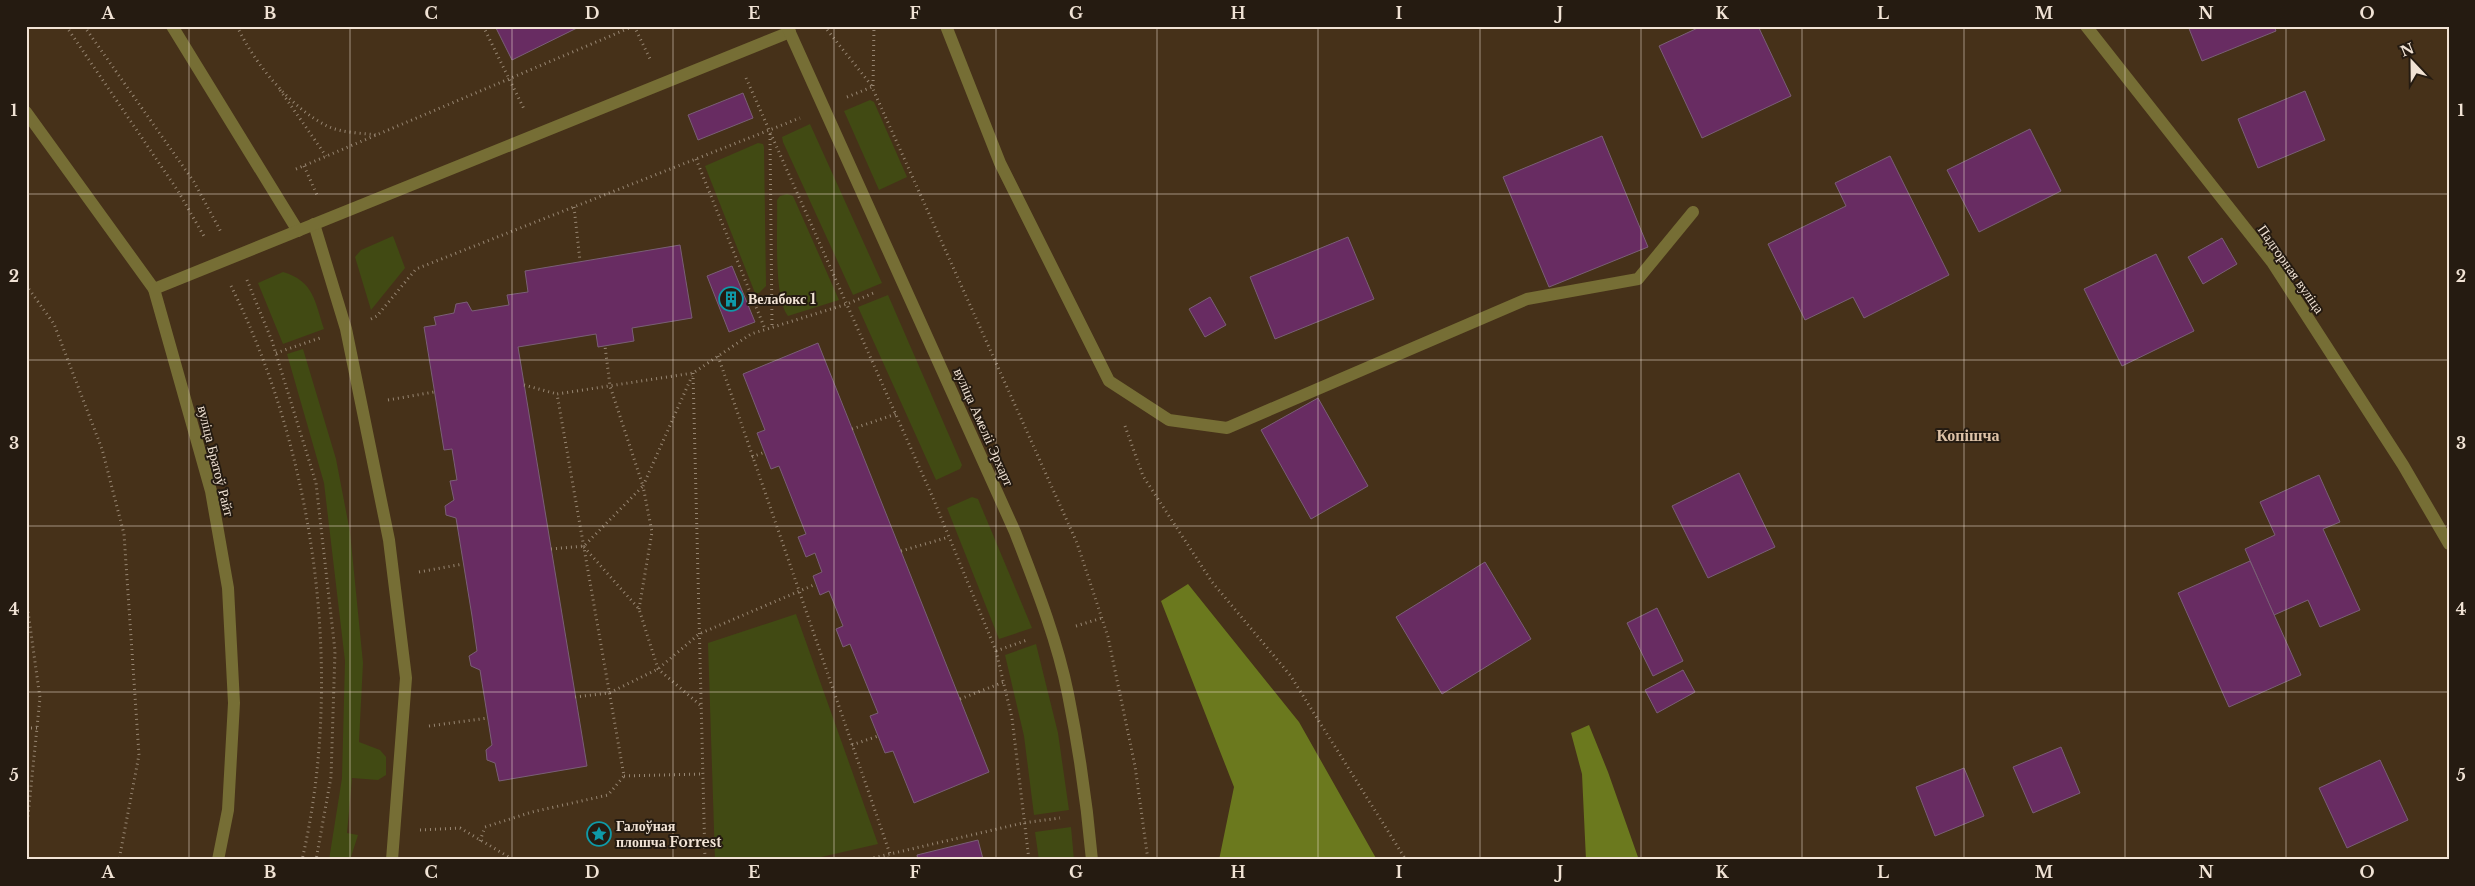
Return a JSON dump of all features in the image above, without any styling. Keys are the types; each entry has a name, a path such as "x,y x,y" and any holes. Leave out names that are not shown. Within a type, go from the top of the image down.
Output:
{"street":[{"path":"172,26 298,231"},
{"path":"946,26 1000,163 1109,381 1169,420 1227,428 1527,299 1638,279 1693,212"},
{"name":"Падгорная вуліца","path":"2086,26 2272,262 2403,465 2449,544"},
{"path":"154,289 663,84 789,29"},
{"name":"вуліца Амеліі Эрхарт","path":"789,29 1015,532 1051,633 1068,693 1088,814 1092,860"},
{"name":"вуліца Братоў Райт","path":"26,112 154,289 210,492 228,588 234,702 228,810 218,860"},
{"path":"314,224 346,329 389,540 406,678 392,860"}],"path":[{"path":"66,26 178,191 219,262 264,359 303,491 315,572 321,653 318,775 313,814 302,860"},
{"path":"84,26 194,182 250,286 276,353 316,483 335,650 332,777 316,860"},
{"path":"237,26 260,67 303,109 327,126 345,131 378,135"},
{"path":"483,26 526,113"},
{"path":"296,169 634,26 663,84"},
{"path":"824,26 872,86 1077,543 1108,637 1134,766 1148,860"},
{"path":"872,86 874,26"},
{"path":"277,85 326,156"},
{"path":"276,353 346,329 377,316 416,269 770,131 872,86"},
{"path":"770,131 896,414 996,651 1012,718 1029,860"},
{"path":"770,131 772,327"},
{"path":"696,159 765,329"},
{"path":"304,166 318,198"},
{"path":"574,207 580,261"},
{"path":"524,385 557,394 693,373 751,334 847,304 902,281"},
{"path":"26,285 54,324 58,333 102,449 124,534 139,755 119,860"},
{"path":"605,346 610,386 643,486 652,532 639,609"},
{"path":"718,356 890,854 888,860"},
{"path":"551,548 584,546 643,486 693,373"},
{"path":"693,373 705,860"},
{"path":"384,401 434,392"},
{"path":"557,394 624,776"},
{"path":"852,429 896,414"},
{"path":"1125,424 1143,476 1212,582 1290,675 1406,860"},
{"path":"752,457 765,452"},
{"path":"901,552 949,537"},
{"path":"584,546 639,609 658,669 701,706"},
{"path":"418,572 463,564"},
{"path":"576,697 609,693 658,669 699,634 816,584"},
{"path":"26,597 40,698 26,836"},
{"path":"996,651 1051,633"},
{"path":"960,699 1004,682"},
{"path":"427,727 488,718"},
{"path":"26,728 38,728"},
{"path":"852,745 878,736"},
{"path":"480,841 486,827 532,812 608,795 624,776 703,774"},
{"path":"864,860 1024,824 1088,814"},
{"path":"395,830 460,828 514,860"}],"green space":[{"path":"870,100 874,102 907,177 879,190 844,111"},
{"path":"810,124 882,283 853,295 783,142 782,137"},
{"path":"758,143 763,144 764,147 766,286 759,293 755,293 705,166"},
{"path":"787,194 793,196 839,300 788,316 783,307 780,294 777,244 777,200 780,196"},
{"path":"393,236 405,268 371,310 355,257 361,250"},
{"path":"283,272 301,281 307,287 315,301 324,329 283,344 258,283"},
{"path":"888,295 962,465 960,469 936,480 858,307"},
{"path":"303,349 336,459 350,532 363,663 359,742 380,750 386,757 386,775 378,780 352,778 347,833 358,835 350,860 329,860 342,778 345,661 324,483 287,354"},
{"path":"972,497 978,499 1032,628 999,639 947,508"},
{"path":"1188,584 1299,722 1377,860 1219,860 1234,787 1161,601"},
{"path":"796,614 878,844 808,860 715,860 708,643"},
{"path":"1036,644 1058,733 1069,810 1034,815 1024,736 1005,655"},
{"path":"1589,725 1639,860 1586,860 1582,774 1571,733"},
{"path":"1071,827 1074,860 1039,860 1035,832"}],"building":[{"path":"495,26 581,26 512,60"},
{"path":"1702,26 1758,26 1791,96 1702,138 1659,46"},
{"path":"2188,26 2274,26 2276,31 2202,61"},
{"path":"2305,91 2325,140 2258,168 2238,119"},
{"path":"743,93 753,118 698,140 688,115"},
{"path":"2030,129 2061,191 1979,232 1947,170"},
{"path":"1602,136 1648,247 1549,287 1503,177"},
{"path":"1890,156 1949,275 1864,318 1853,297 1805,320 1768,244 1846,206 1835,183"},
{"path":"1348,237 1374,299 1275,339 1250,277"},
{"path":"2222,238 2237,264 2203,284 2188,257"},
{"path":"680,245 692,318 632,328 634,341 598,347 596,334 518,347 587,766 499,781 495,763 487,760 486,750 492,745 480,670 471,666 469,656 477,651 472,616 456,518 446,515 445,506 454,500 450,481 457,480 452,449 444,450 424,327 436,325 434,317 454,313 456,304 467,302 472,311 509,305 507,295 528,292 525,271"},
{"path":"2156,254 2194,331 2122,366 2084,289"},
{"name":"Велабокс 1","path":"732,266 755,322 729,332 707,276"},
{"path":"1210,297 1226,325 1205,337 1189,309"},
{"path":"818,343 989,772 914,803 893,751 885,753 870,716 878,713 850,644 843,647 836,629 843,626 829,591 820,595 813,576 822,572 815,553 806,557 798,537 806,534 779,466 771,469 757,433 765,430 743,374"},
{"path":"1318,398 1368,486 1311,519 1261,430"},
{"path":"1739,473 1775,547 1708,578 1672,506"},
{"path":"2319,475 2340,522 2323,529 2360,610 2320,627 2308,600 2274,615 2245,549 2275,535 2260,502"},
{"path":"2250,561 2301,675 2229,707 2178,593"},
{"path":"1485,562 1531,639 1442,694 1396,617"},
{"path":"1657,608 1683,661 1653,676 1627,623"},
{"path":"1683,670 1695,692 1657,713 1645,690"},
{"path":"2061,747 2080,793 2033,813 2013,767"},
{"path":"2380,760 2408,820 2347,848 2319,788"},
{"path":"1964,768 1984,816 1935,836 1916,787"},
{"path":"978,840 983,859 918,860 917,855"}],"place":[{"name":"Велабокс 1","path":"731,299"},
{"name":"Галоўная плошча Forrest","path":"599,834"}],"district":[{"name":"Копішча","path":"1968,435"}]}
